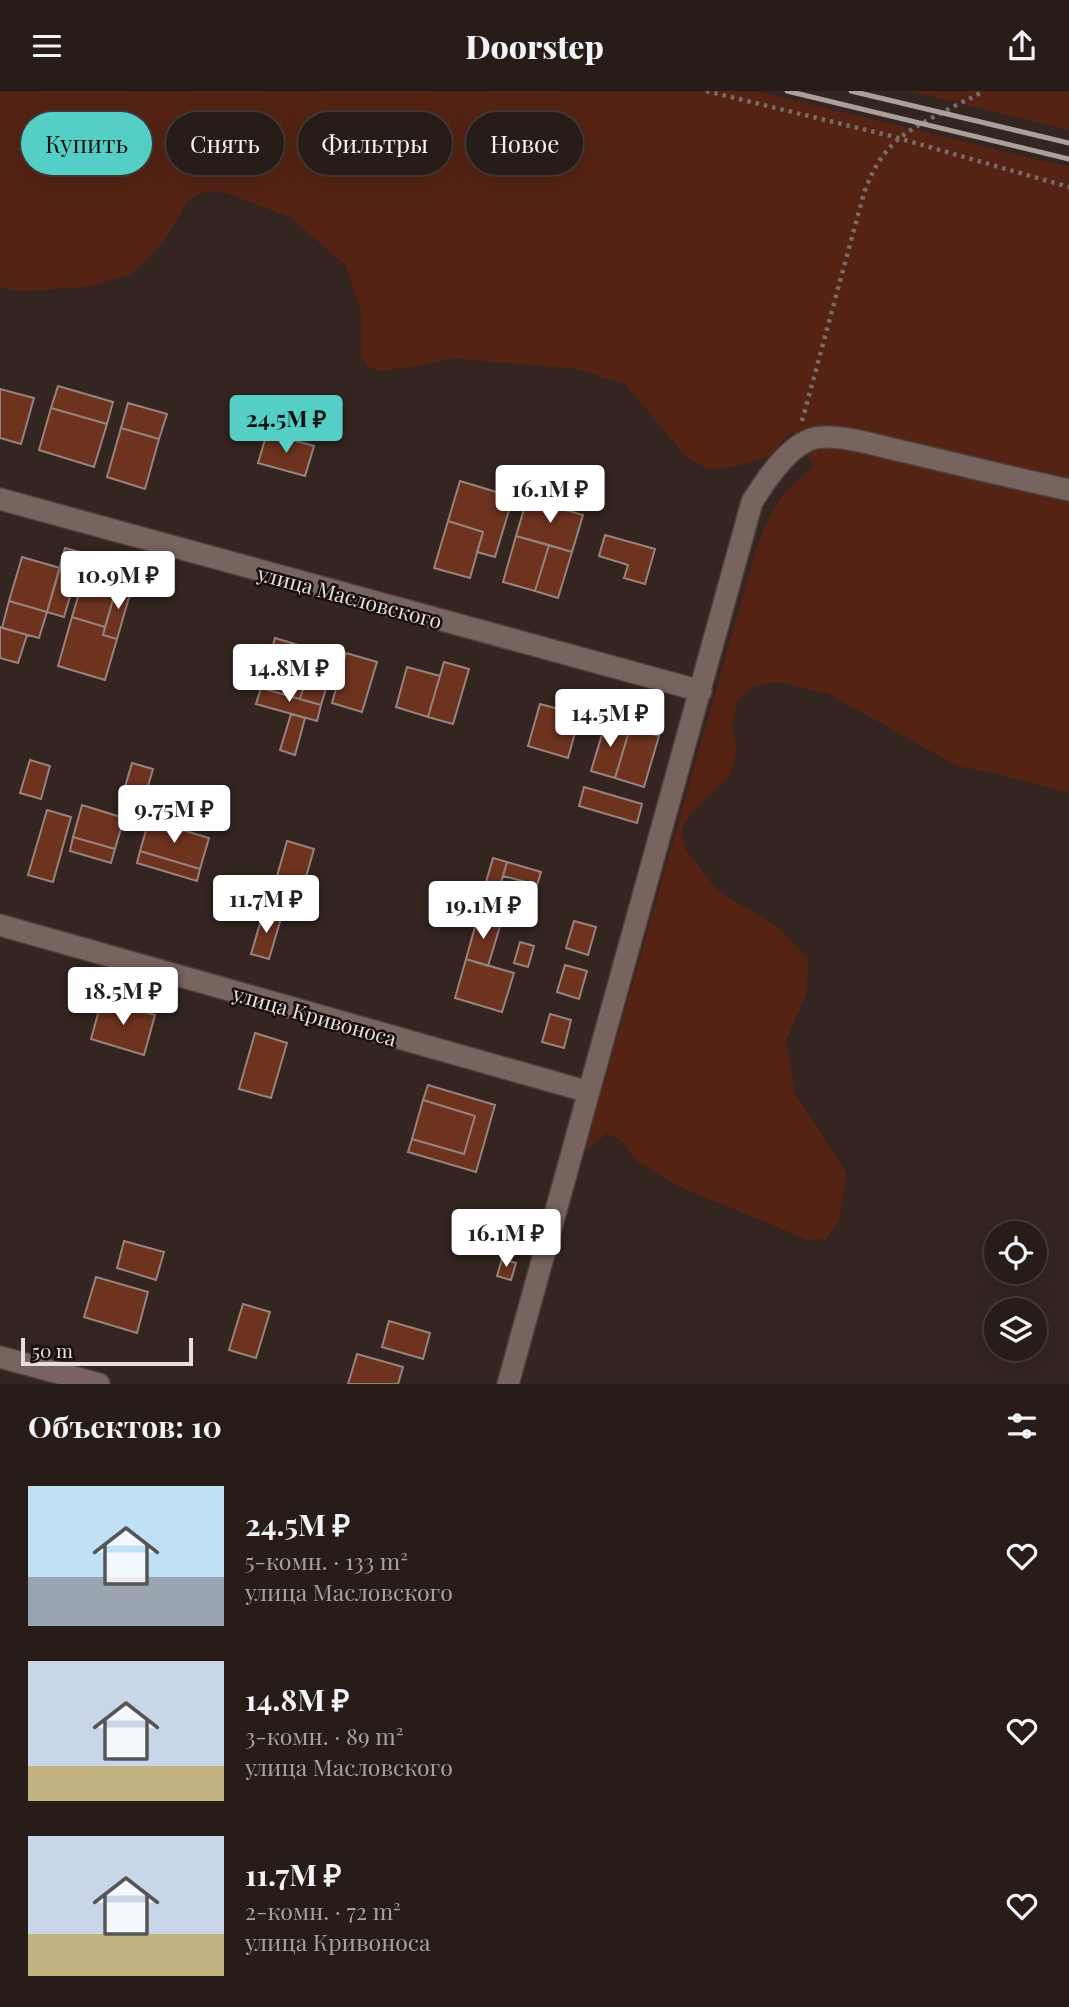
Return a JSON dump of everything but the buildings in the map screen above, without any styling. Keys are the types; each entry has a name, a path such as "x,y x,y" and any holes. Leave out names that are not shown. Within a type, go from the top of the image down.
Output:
{"street":[{"path":"508,1384 752,502 770,473 795,449 814,438 835,438 1069,490"},
{"name":"улица Масловского","path":"0,499 701,691"},
{"name":"улица Кривоноса","path":"0,925 589,1092"},
{"path":"0,1357 99,1384"}],"path":[{"path":"706,91 898,138 1069,187"},
{"path":"795,449 864,193 873,169 883,153 898,138 983,91"}],"shaded area":[{"path":"0,91 756,91 1069,167 1069,483 799,441 792,431 770,456 734,467 709,469 687,458 625,384 576,369 451,358 379,371 368,367 361,357 361,310 345,265 290,217 220,191 199,193 187,202 165,240 132,274 87,287 21,291 0,287"},
{"path":"909,91 1069,91 1069,130"},
{"path":"826,447 862,451 1069,501 1069,793 957,766 829,694 778,682 753,687 737,701 732,726 737,749 731,774 689,816 681,830 686,850 717,890 779,928 808,959 807,991 786,1041 795,1094 847,1174 839,1221 826,1239 808,1240 678,1186 637,1161 619,1138 606,1134 585,1151 759,542 778,502 814,467 804,450"}],"railway":[{"path":"787,91 1069,159"},
{"path":"851,91 1069,143"}]}
